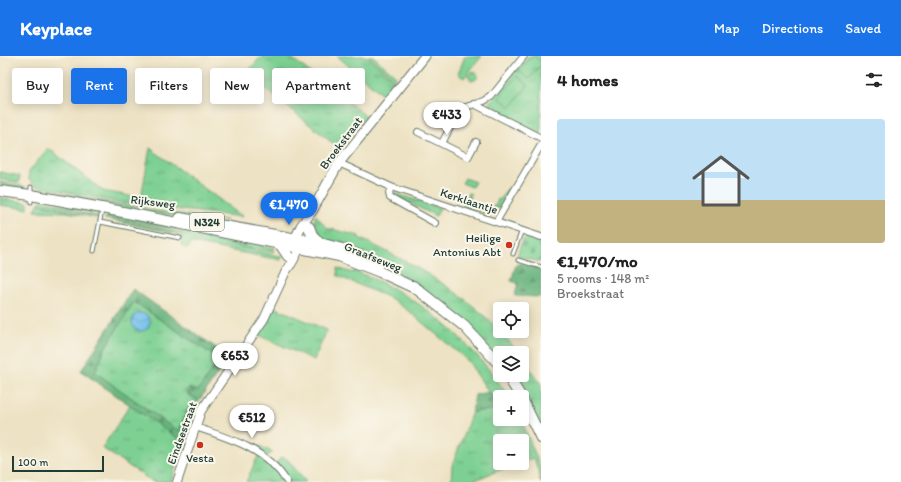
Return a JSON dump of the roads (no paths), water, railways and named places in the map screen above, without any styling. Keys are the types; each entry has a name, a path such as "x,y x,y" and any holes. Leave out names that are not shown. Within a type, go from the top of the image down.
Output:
{"main road":[{"name":"Broekstraat","path":"298,243 301,226 312,211 339,164 425,56"},
{"name":"Rijksweg","path":"0,187 31,195"},
{"name":"Rijksweg","path":"0,191 31,195 118,211 280,244 298,243"},
{"name":"Rijksweg","path":"118,211 184,219 298,243"},
{"name":"Broekstraat","path":"298,243 309,227 312,211"},
{"path":"309,227 312,235 320,243"},
{"name":"Graafseweg","path":"298,243 320,243 346,250 387,268 402,277 464,326 493,358"},
{"name":"Graafseweg","path":"298,243 358,263 419,290"},
{"path":"280,244 288,256"},
{"path":"529,413 541,438"}],"street":[{"path":"442,143 460,109 491,97 524,56"},
{"path":"474,104 541,138"},
{"path":"418,132 435,142 442,143 468,157 476,142"},
{"path":"496,222 541,145"},
{"name":"Kerklaantje","path":"339,164 391,187 541,237"},
{"path":"391,187 388,193 390,198 435,223"},
{"name":"Eindsestraat","path":"286,271 288,256 298,243"},
{"name":"Eindsestraat","path":"177,482 194,427 201,410 264,318 286,271 291,265 298,243"},
{"path":"194,427 218,434 264,456 281,472 286,482"}],"lane":[{"path":"94,251 102,208"},
{"path":"100,222 180,238"},
{"path":"513,254 522,230"},
{"path":"518,260 541,267"}],"water":[{"path":"141,313 147,316 150,322 147,328 141,331 135,328 132,322 135,316"}],"place":[{"name":"Heilige Antonius Abt","path":"509,245"},
{"name":"Vesta","path":"200,445"}]}
